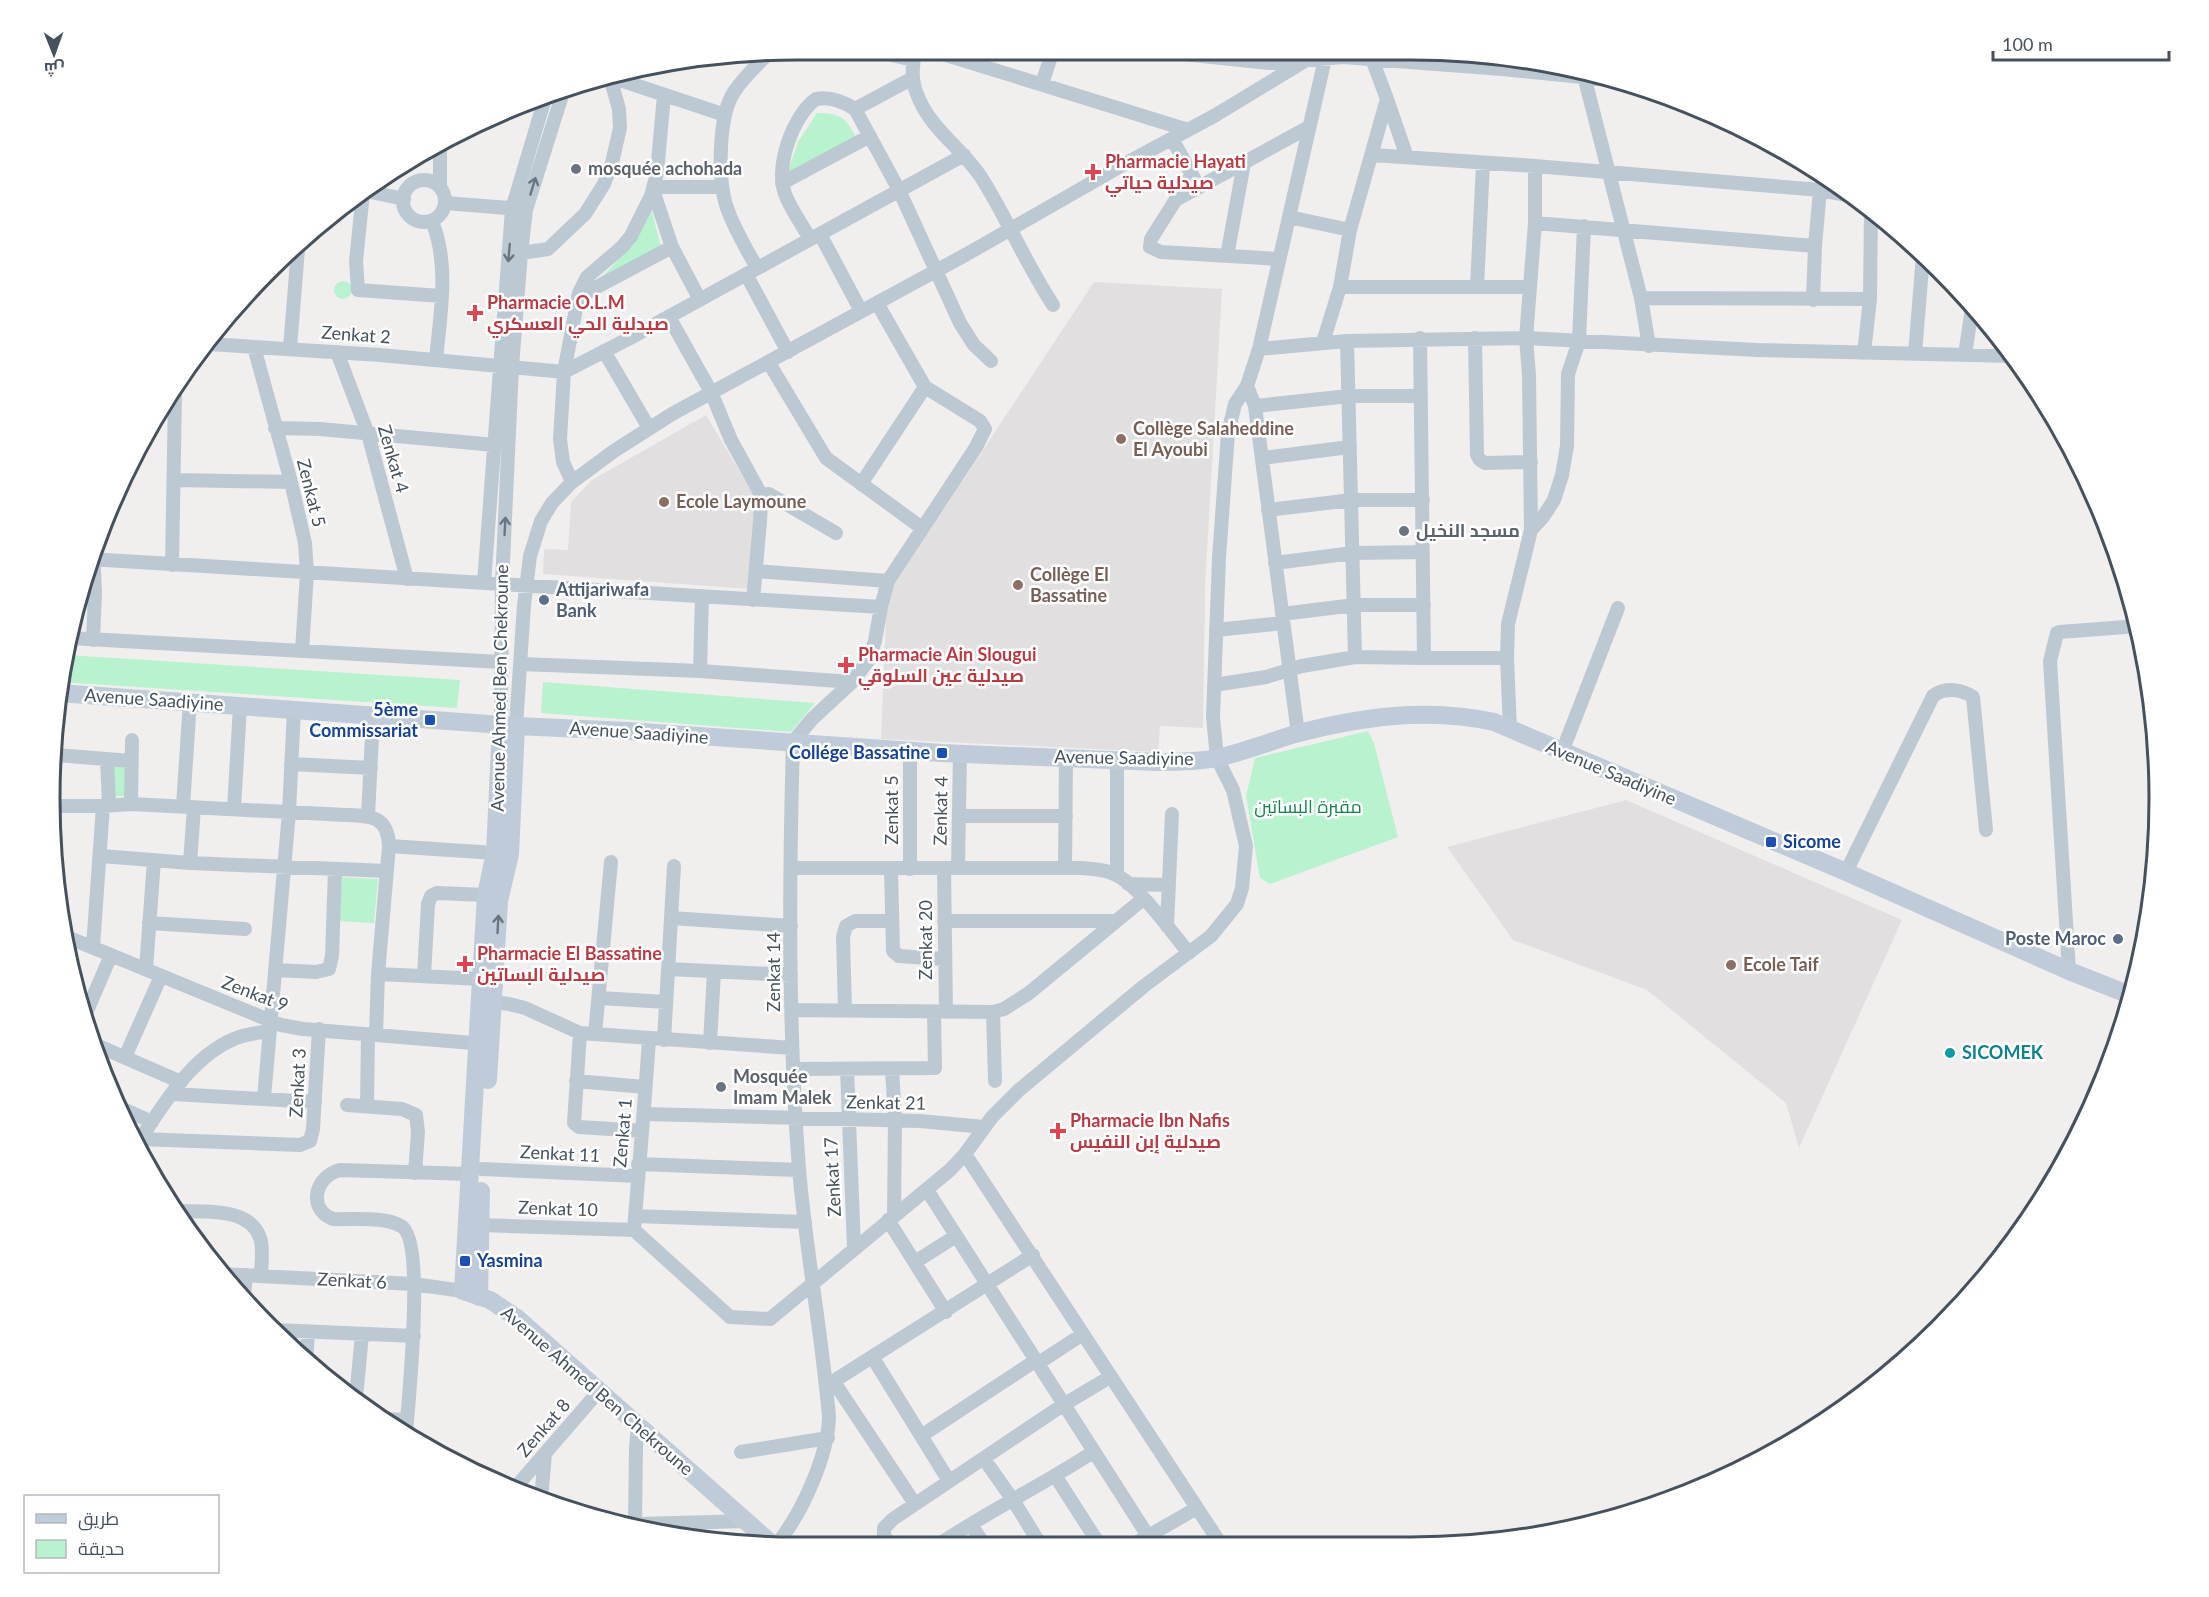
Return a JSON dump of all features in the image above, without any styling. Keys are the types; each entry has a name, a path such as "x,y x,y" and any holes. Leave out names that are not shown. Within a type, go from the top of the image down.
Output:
{"main road":[{"name":"Avenue Saadiyine","path":"67,694 508,725 1117,761 1185,762 1217,758 1298,734 1377,718 1414,713 1466,716 1494,722 1846,872 2068,971 2123,992"},
{"name":"Avenue Ahmed Ben Chekroune","path":"486,1001 481,978 486,895 495,853 508,725"},
{"name":"Avenue Ahmed Ben Chekroune","path":"471,1294 486,1001 499,901 510,854 508,725"},
{"name":"Avenue Ahmed Ben Chekroune","path":"471,1294 480,1225 476,1172"},
{"name":"Avenue Ahmed Ben Chekroune","path":"471,1294 490,1300 517,1318 763,1536"}],"street":[{"path":"915,60 913,78 917,95 930,119 964,154 980,176 1030,269 1053,305"},
{"path":"963,60 1188,130"},
{"path":"1042,84 1050,60"},
{"path":"1240,60 1269,63 1298,60"},
{"name":"Avenue Ahmed Ben Chekroune","path":"508,725 521,664 525,586 530,556 537,530 552,503 572,482 649,428 711,392 770,363 1010,230 1272,83 1306,60"},
{"path":"635,1223 730,1317 770,1319 854,1248 927,1191 965,1154 1003,1105 1144,986 1211,936 1237,904 1242,888 1246,846 1233,789 1217,758 1213,717 1228,433 1235,404 1247,386 1259,349 1325,60"},
{"path":"1372,60 1407,158"},
{"path":"1385,60 1543,72"},
{"path":"761,62 732,94 725,115 722,152 723,187 731,218 788,352"},
{"path":"636,78 664,95 725,115"},
{"path":"855,109 913,78"},
{"path":"1585,81 1641,298 1648,346"},
{"path":"521,253 548,249 585,214 604,184 612,163 620,128 619,109 611,84"},
{"path":"572,482 563,462 560,439 564,372 578,297 587,277 622,247 631,236 654,189 664,95"},
{"path":"861,311 815,237 785,196 783,166 789,141 807,107 821,98 843,102 855,109 898,190 969,339 991,361"},
{"name":"Avenue Ahmed Ben Chekroune","path":"484,583 495,445 521,253 519,209 560,99"},
{"path":"1323,342 1340,287 1350,231 1387,99"},
{"name":"Avenue Ahmed Ben Chekroune","path":"508,725 500,662 506,366 519,209 543,106"},
{"path":"1176,199 1309,127"},
{"path":"783,183 870,136"},
{"path":"1172,139 1199,187"},
{"path":"439,153 440,187 445,203 439,216 422,222 412,218 405,210 404,199 408,189 418,182 429,181 440,187"},
{"path":"564,372 669,317 964,154"},
{"path":"1373,155 1830,191"},
{"path":"1227,256 1244,163"},
{"path":"1477,287 1483,163"},
{"path":"1510,729 1507,658 1511,608 1531,530 1527,338 1535,223 1535,166"},
{"path":"1192,174 1151,239 1150,247 1161,252 1279,259"},
{"path":"654,189 723,187"},
{"path":"654,189 672,247 700,300"},
{"path":"1813,300 1820,190"},
{"path":"375,194 404,199"},
{"path":"363,203 356,261 358,290 441,296"},
{"path":"445,203 519,209"},
{"path":"1289,217 1350,231"},
{"path":"432,220 442,261 436,360"},
{"path":"1864,352 1869,299 1871,222"},
{"path":"1535,223 1815,246"},
{"path":"1531,530 1554,500 1562,475 1567,446 1568,374 1579,341 1584,226"},
{"path":"578,297 672,247"},
{"path":"290,348 297,256"},
{"path":"1915,354 1922,266"},
{"path":"1340,287 1530,287"},
{"path":"1641,298 1869,299"},
{"path":"793,742 812,719 852,682 872,654 880,607 888,581 976,447 985,429 980,421 926,387 877,303"},
{"path":"669,317 711,392 731,440 760,495 753,600"},
{"path":"1965,355 1971,318"},
{"path":"1259,349 1323,342 1420,338 1527,338 1648,346 2001,356"},
{"path":"1420,338 1424,658"},
{"path":"1475,338 1477,455 1485,463 1531,462"},
{"path":"1347,341 1355,657"},
{"name":"Zenkat 2","path":"219,342 254,347 290,348 564,372"},
{"name":"Zenkat 5","path":"254,347 291,482 305,543 307,573 302,651"},
{"path":"604,351 649,428"},
{"name":"Zenkat 4","path":"337,352 368,434 407,579"},
{"path":"770,363 826,458 922,528"},
{"path":"1247,386 1255,406 1298,734"},
{"path":"861,484 926,387"},
{"path":"1255,406 1349,396 1421,396"},
{"path":"172,565 175,402"},
{"path":"167,416 176,417"},
{"path":"275,428 320,429 495,445"},
{"path":"1262,458 1350,447"},
{"path":"175,480 291,482"},
{"path":"760,495 769,494 836,533"},
{"path":"1268,510 1352,500 1423,500"},
{"path":"1275,563 1353,553 1423,552"},
{"path":"101,557 172,565 880,607"},
{"path":"756,571 888,581"},
{"path":"92,583 93,640"},
{"path":"700,671 702,597"},
{"path":"1216,630 1355,605 1424,605"},
{"path":"1562,752 1618,608"},
{"path":"2068,971 2050,662 2053,642 2056,633 2060,632 2129,627"},
{"path":"78,639 500,662"},
{"path":"1214,685 1266,677 1355,657 1507,658"},
{"path":"521,664 700,671 852,682"},
{"path":"1846,872 1933,696 1940,691 1967,692 1973,697 1986,830"},
{"path":"190,701 188,807 190,863"},
{"path":"234,809 240,706"},
{"path":"264,1098 289,812 294,709"},
{"path":"368,816 373,716"},
{"path":"131,804 132,740"},
{"name":"Zenkat 14","path":"782,1536 791,1525 824,1454 828,1438 830,1384 812,1285 799,1170 793,1069 791,926 793,742"},
{"name":"Zenkat 5","path":"910,750 910,869"},
{"name":"Zenkat 4","path":"958,868 960,753"},
{"path":"62,755 131,761"},
{"path":"1065,868 1066,758"},
{"path":"93,947 106,806 107,759"},
{"path":"1117,761 1117,875"},
{"path":"291,764 371,768"},
{"path":"60,806 131,804 368,816 385,826 388,834 387,871 367,1106"},
{"path":"1167,926 1172,814"},
{"path":"959,816 1066,816"},
{"path":"388,846 495,853"},
{"path":"100,856 190,863 387,871"},
{"path":"146,969 154,860"},
{"path":"595,1034 611,862"},
{"path":"664,1040 674,866"},
{"path":"792,868 1098,870 1117,875 1128,884 1189,952"},
{"name":"Zenkat 20","path":"892,1069 935,1068 944,959 944,868"},
{"path":"276,970 324,971 331,965 336,869"},
{"path":"891,869 893,951 899,956 944,959"},
{"path":"1128,884 1169,885"},
{"path":"424,976 428,904 433,894 486,895"},
{"path":"792,1010 993,1012 1004,1009 1029,993 1143,899"},
{"path":"671,918 791,926"},
{"path":"845,1009 843,937 846,926 855,921 892,921"},
{"path":"944,921 1115,921"},
{"path":"149,923 245,929"},
{"name":"Zenkat 9","path":"73,939 146,969 271,1026 483,1044"},
{"path":"88,1000 111,955"},
{"path":"669,969 791,975"},
{"path":"710,1043 714,972"},
{"path":"378,974 481,978"},
{"path":"125,1057 161,976"},
{"path":"600,998 666,1002"},
{"path":"486,1001 509,1004 536,1012 580,1033 792,1048"},
{"path":"993,1012 995,1081"},
{"path":"142,1137 181,1082 210,1053 229,1041 271,1026"},
{"name":"Zenkat 3","path":"144,1140 300,1145 310,1141 315,1102 319,1029"},
{"path":"580,1033 573,1118 576,1125 642,1131"},
{"name":"Zenkat 1","path":"635,1223 649,1039"},
{"path":"104,1048 181,1082"},
{"path":"793,1069 892,1069 895,1120 891,1218 946,1312"},
{"name":"Zenkat 17","path":"847,1069 854,1248"},
{"path":"576,1082 645,1088"},
{"path":"172,1094 315,1102"},
{"path":"347,1105 402,1109 416,1115 418,1132 415,1173"},
{"path":"130,1112 152,1122"},
{"name":"Zenkat 21","path":"644,1114 895,1120 984,1127"},
{"path":"965,1154 1216,1537"},
{"name":"Zenkat 11","path":"413,1284 409,1243 404,1227 382,1221 333,1219 325,1216 321,1211 316,1194 319,1185 329,1173 340,1170 415,1173 799,1170"},
{"path":"927,1191 1093,1452 1140,1537"},
{"path":"188,1215 230,1214 243,1219 256,1229 261,1240 253,1276 247,1290"},
{"name":"Zenkat 10","path":"480,1225 805,1222"},
{"path":"915,1262 956,1236"},
{"path":"915,1504 830,1384 1033,1255"},
{"name":"Zenkat 6","path":"235,1275 413,1284 471,1294"},
{"path":"406,1424 414,1335 413,1284"},
{"path":"287,1331 414,1335"},
{"path":"307,1349 308,1332"},
{"path":"357,1390 362,1334"},
{"path":"921,1436 1083,1334"},
{"path":"873,1358 949,1481"},
{"path":"885,1537 886,1524 1064,1405 1110,1377"},
{"name":"Zenkat 8","path":"520,1482 599,1391"},
{"path":"637,1519 638,1426"},
{"path":"741,1452 828,1438"},
{"path":"951,1537 1093,1452"},
{"path":"542,1491 545,1454"},
{"path":"984,1459 1036,1537"},
{"path":"1056,1476 1095,1537"},
{"path":"1147,1537 1197,1508"},
{"path":"657,1523 747,1521"},
{"path":"971,1525 979,1537"}],"shaded area":[{"path":"1094,282 1222,289 1205,587 1203,728 1160,726 1158,752 881,739 887,595"},
{"name":"Ecole Laymoune","path":"706,415 758,502 750,589 543,574 544,549 568,550 571,502 592,480"},
{"name":"Ecole Taif","path":"1626,800 1902,920 1799,1148 1786,1103 1647,990 1513,940 1447,847"}],"green space":[{"path":"817,113 832,114 842,118 856,138 786,177 798,142"},
{"path":"651,208 661,247 600,279 628,246"},
{"path":"343,281 349,284 352,290 349,296 343,299 337,296 334,290 337,284"},
{"path":"74,655 460,680 457,708 69,683"},
{"path":"543,682 815,703 791,732 541,713"},
{"name":"مقبرة البساتين","path":"1368,731 1374,743 1398,837 1270,884 1260,878 1246,796 1255,758"},
{"path":"111,764 128,766 126,796 109,796"},
{"path":"339,877 378,879 374,923 336,921"}],"place":[{"name":"mosquée achohada","path":"576,169"},
{"name":"Pharmacie Hayati صيدلية حياتي","path":"1093,172"},
{"name":"Pharmacie O.L.M صيدلية الحي العسكري","path":"475,313"},
{"name":"Collège Salaheddine El Ayoubi","path":"1121,439"},
{"name":"Ecole Laymoune","path":"664,502"},
{"name":"مسجد النخيل","path":"1404,531"},
{"name":"Collège El Bassatine","path":"1018,585"},
{"name":"Attijariwafa Bank","path":"544,600"},
{"name":"Pharmacie Ain Slougui صيدلية عين السلوقي","path":"846,665"},
{"name":"5ème Commissariat","path":"430,720"},
{"name":"Collége Bassatine","path":"942,753"},
{"name":"Sicome","path":"1771,842"},
{"name":"Poste Maroc","path":"2118,939"},
{"name":"Pharmacie El Bassatine صيدلية البساتين","path":"465,964"},
{"name":"Ecole Taif","path":"1731,965"},
{"name":"SICOMEK","path":"1950,1053"},
{"name":"Mosquée Imam Malek","path":"721,1087"},
{"name":"Pharmacie Ibn Nafis صيدلية إبن النفيس","path":"1058,1131"},
{"name":"Yasmina","path":"465,1261"}]}
